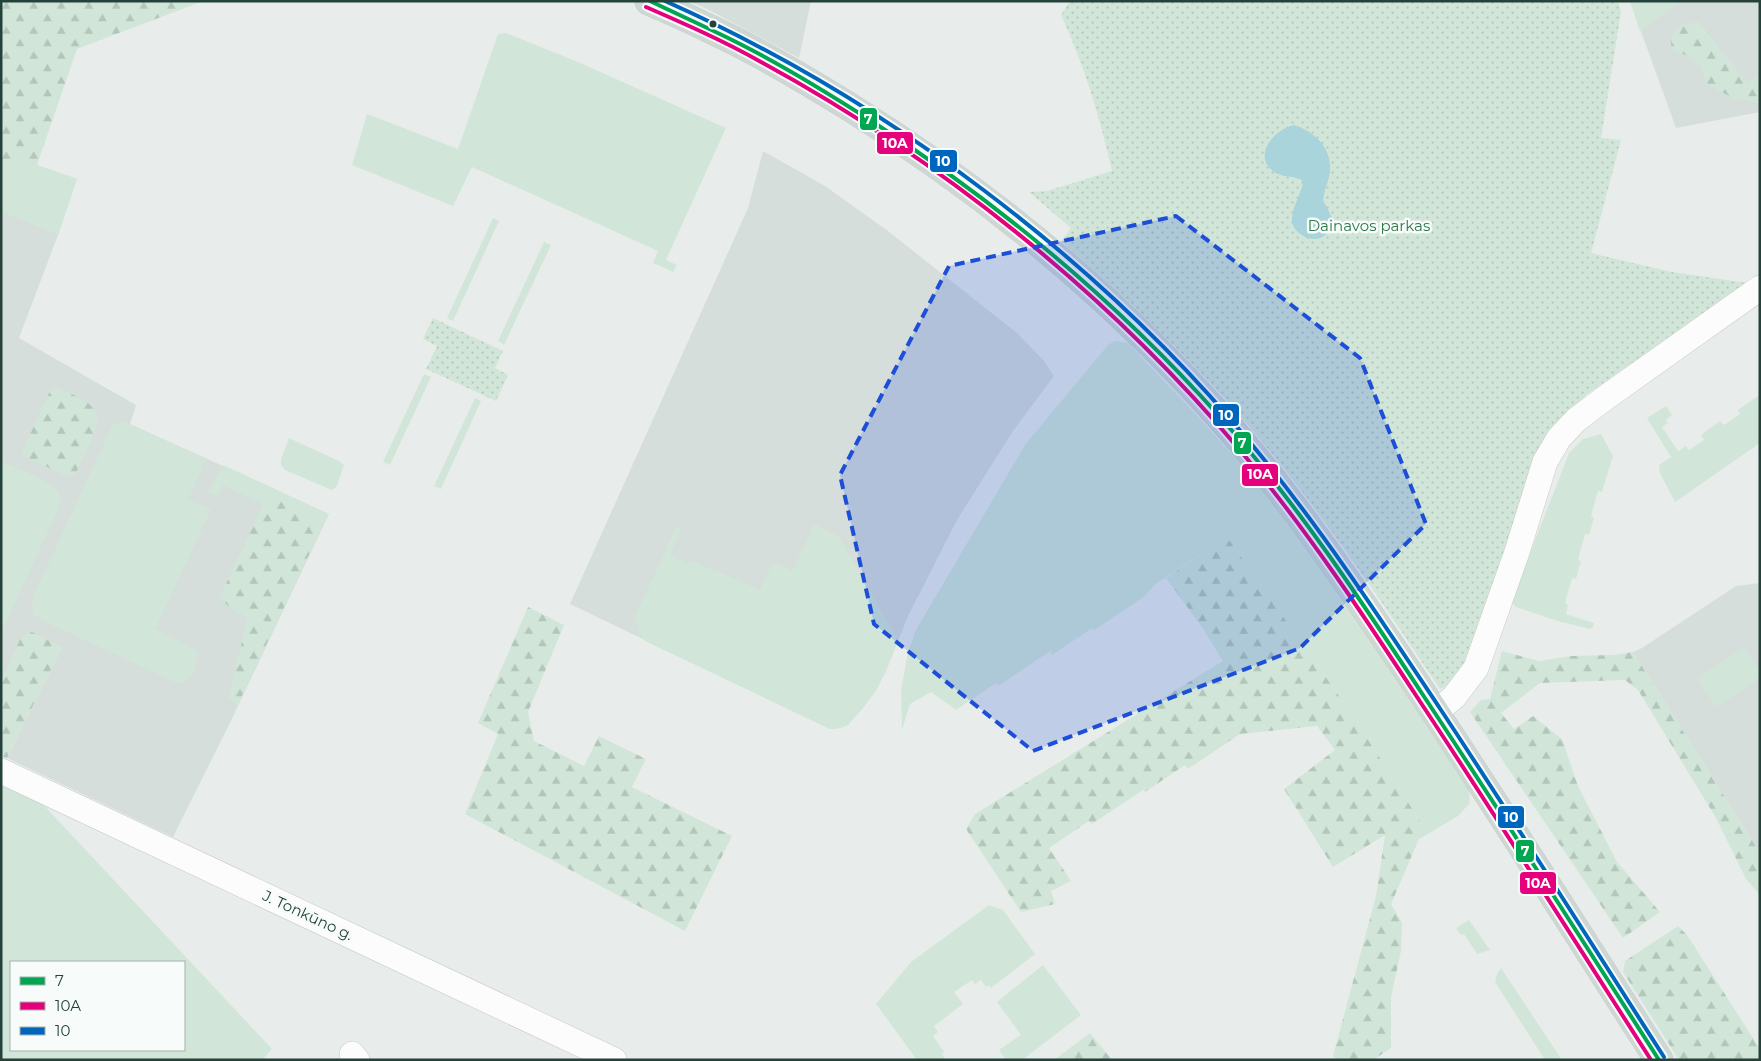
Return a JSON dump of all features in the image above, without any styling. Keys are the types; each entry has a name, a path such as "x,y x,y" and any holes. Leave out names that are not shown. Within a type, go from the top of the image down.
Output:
{"main road":[{"path":"649,1 711,29 770,60 880,126 925,156 1008,216 1121,314 1171,364 1221,418 1270,476 1348,583 1435,713 1659,1060"}],"street":[{"path":"1435,713 1454,698 1476,668 1517,552 1545,462 1559,438 1576,420 1605,398 1760,288"},
{"name":"J. Tonkūno g.","path":"1,771 614,1060"}],"highlighted area":[{"path":"1176,216 1360,358 1426,524 1300,648 1033,751 874,624 840,475 949,266"}],"shaded area":[{"path":"688,1 811,1 799,58 707,9"},
{"path":"1630,1 1760,1 1760,112 1676,128"},
{"path":"763,151 825,186 888,231 1017,333 1044,361 1054,376 1013,431 957,520 908,616 886,671 875,692 848,725 840,728 830,729 570,604 748,208"},
{"path":"1,159 37,165 77,179 19,338 136,405 130,424 329,514 228,727 173,837 7,758 62,647 22,637 1,683"},
{"path":"1760,583 1760,853 1633,652 1736,586"}],"green space":[{"path":"1,1 203,1 77,49 37,165 1,159"},
{"name":"Dainavos parkas","path":"1070,1 1618,1 1621,12 1601,138 1621,140 1591,253 1672,272 1747,283 1586,395 1557,426 1533,464 1459,681 1440,689 1339,541 1285,470 1227,401 1167,339 1061,241 1071,228 1029,192 1047,191 1112,171 1091,91 1061,15"},
{"path":"1630,1 1677,1 1679,3 1640,31"},
{"path":"1699,22 1747,83 1760,75 1760,103 1735,99 1708,85 1696,62 1687,56 1673,51 1671,37 1676,29 1686,24"},
{"path":"506,33 578,62 726,128 666,260 677,265 673,272 653,263 658,251 472,167 453,206 352,165 367,114 458,149 498,34"},
{"path":"1,159 37,165 77,179 58,235 1,211"},
{"path":"493,218 499,221 453,321 447,318"},
{"path":"544,242 551,245 504,345 498,341"},
{"path":"433,318 503,351 495,368 508,375 496,401 426,369 437,346 423,339"},
{"path":"1116,341 1128,343 1203,423 1258,485 1301,540 1375,647 1469,791 1470,803 1458,816 1428,834 1356,720 1227,537 1154,585 1145,596 1094,630 1092,628 1052,655 1050,651 998,686 996,683 956,710 931,692 910,704 902,730 901,691 908,652 916,630 1025,445 1109,344"},
{"path":"424,374 431,377 390,465 383,462"},
{"path":"54,386 84,400 90,404 97,414 96,426 76,473 67,476 25,457 22,452"},
{"path":"1758,396 1760,398 1760,443 1675,502 1660,473 1659,465 1671,457 1647,418 1666,406 1672,415 1666,420 1668,423 1662,427 1678,451 1686,446 1689,450 1704,440 1701,435 1720,421 1724,425 1740,414 1738,410"},
{"path":"475,398 481,401 441,489 434,486"},
{"path":"122,421 206,459 188,500 211,509 155,629 198,651 193,673 183,682 177,683 42,620 33,614 34,595 112,426"},
{"path":"1601,434 1613,456 1602,492 1598,491 1591,516 1594,518 1589,535 1585,534 1578,560 1581,561 1576,579 1572,578 1565,603 1568,605 1566,614 1594,623 1590,629 1561,622 1516,607 1512,603 1511,598 1569,453 1583,439"},
{"path":"289,438 344,465 337,486 332,490 285,470 281,465 281,459"},
{"path":"1,462 43,480 56,490 60,496 60,503 1,633"},
{"path":"223,465 329,514 323,525 284,500 270,509 223,485 218,495 209,492"},
{"path":"284,500 323,525 237,706 229,698 247,619 219,599 263,504 271,509"},
{"path":"814,524 839,537 898,640 886,671 875,692 848,725 840,728 830,729 645,641 639,632 635,617 677,526 682,528 670,555 688,564 690,560 760,590 773,562 793,571"},
{"path":"1227,537 1356,720 1428,834 1419,839 1391,904 1402,923 1401,951 1391,997 1391,1048 1373,1060 1337,1060 1333,1056 1376,896 1385,835 1333,867 1284,789 1335,750 1317,726 1240,734 1188,769 1185,765 1092,824 1089,821 1049,848 1071,881 1051,891 1055,904 1021,912 966,829 975,814 1223,661 1202,627 1166,578"},
{"path":"528,607 564,625 528,712 534,741 584,766 599,736 646,759 632,787 732,836 685,931 465,814 498,734 478,723"},
{"path":"32,632 62,647 7,758 1,756 1,683 21,637"},
{"path":"1744,648 1760,671 1760,679 1716,707 1697,678"},
{"path":"1502,651 1539,661 1570,656 1613,655 1633,652 1760,853 1760,895 1746,879 1716,818 1638,690 1625,680 1540,683 1501,713 1514,729 1533,716 1562,739 1578,786 1617,862 1660,912 1623,938 1470,712 1481,700 1490,699"},
{"path":"1,781 39,800 272,1049 262,1060 1,1060"},
{"path":"989,905 1003,910 1035,954 991,988 989,985 986,987 981,980 975,984 972,980 954,992 963,1004 934,1026 938,1032 933,1036 944,1052 942,1054 946,1060 917,1060 876,1004 911,962"},
{"path":"1469,920 1490,950 1477,954 1464,934 1461,935 1456,928"},
{"path":"1678,926 1687,935 1760,1049 1760,1060 1679,1060 1623,972 1625,961"},
{"path":"1043,965 1081,1015 1022,1060 1006,1060 999,1050 1021,1035 997,1002"},
{"path":"1501,968 1562,1060 1545,1060 1495,982"},
{"path":"1090,1033 1112,1060 1054,1060"}],"water":[{"path":"1294,125 1317,138 1327,151 1329,159 1329,177 1323,200 1335,224 1331,230 1318,239 1301,234 1294,228 1292,222 1292,215 1303,182 1300,179 1276,173 1267,165 1265,158 1265,150 1273,137 1287,127"}],"transit line":[{"name":"7","path":"650,1 732,40 810,82 921,154 967,187 1057,258 1100,296 1181,375 1248,450 1327,552 1483,786 1659,1060"},
{"name":"10","path":"665,1 747,41 828,86 907,136 984,190 1058,249 1128,312 1193,377 1278,477 1395,640 1524,837 1664,1057"},
{"name":"10A","path":"646,7 733,47 828,100 956,186 1018,233 1077,283 1134,336 1188,391 1264,479 1334,573 1479,792 1651,1060"}]}
